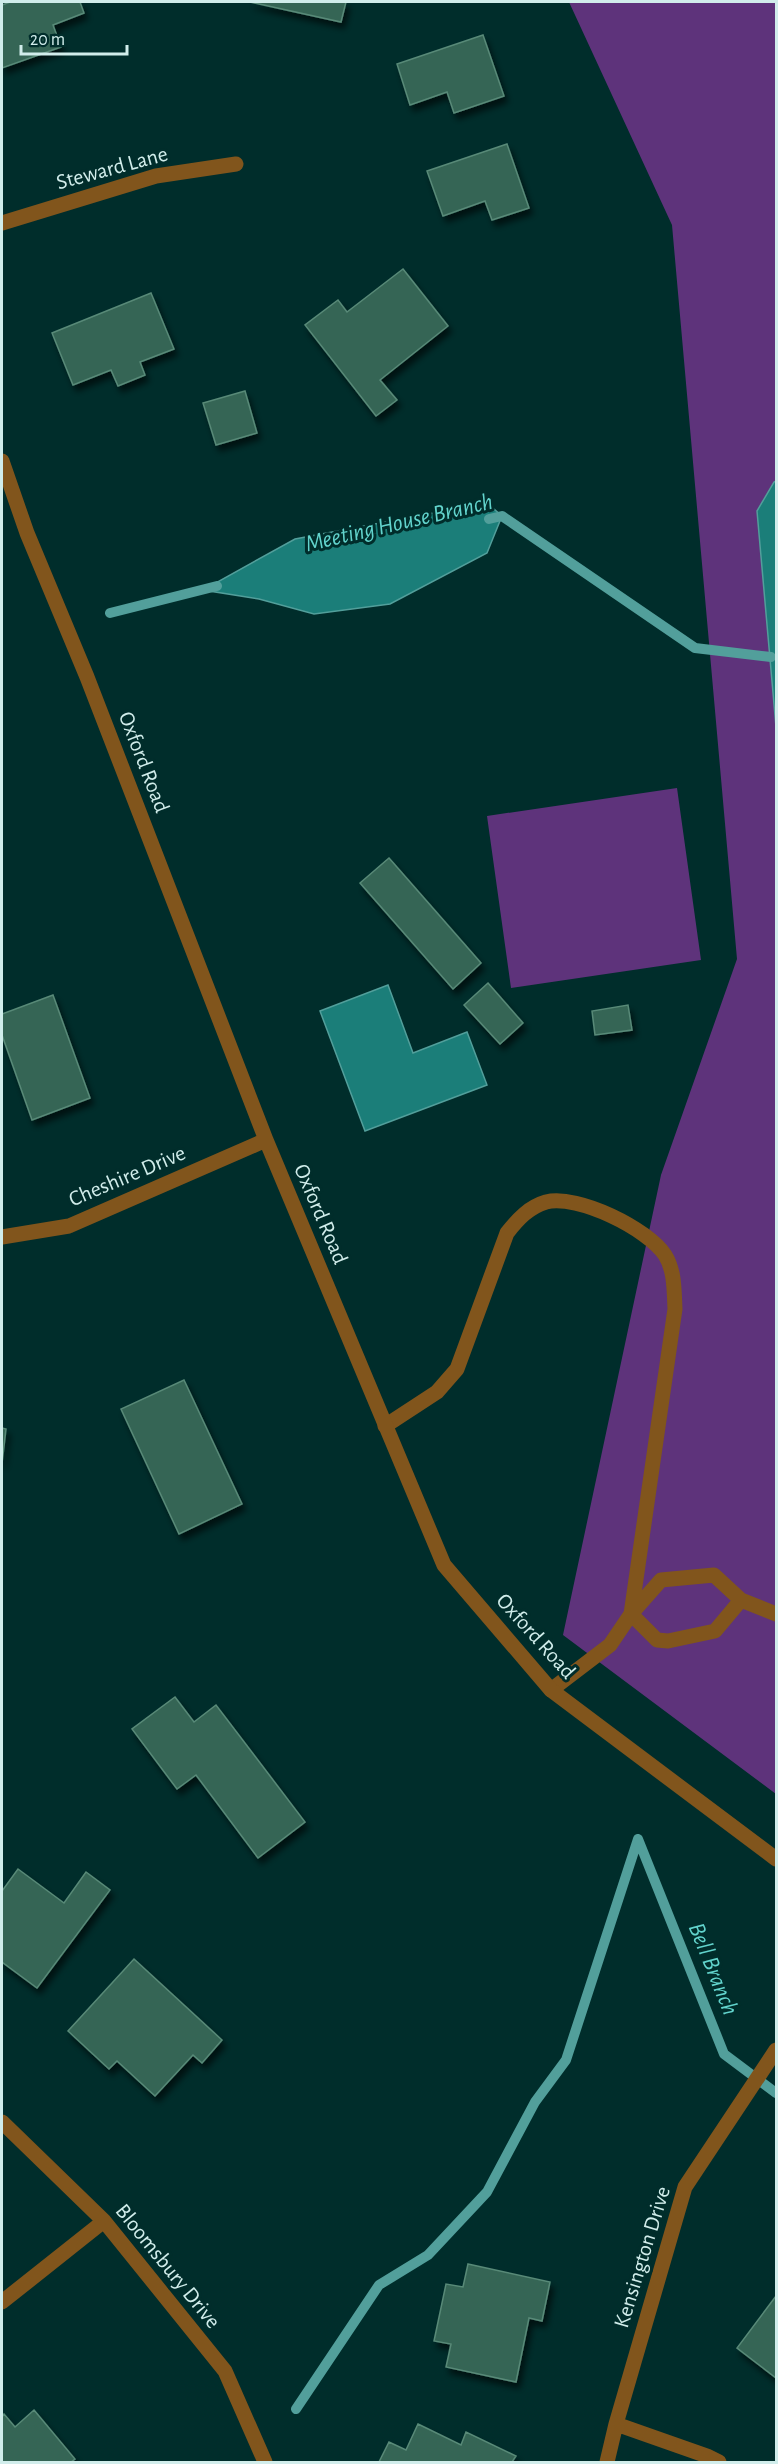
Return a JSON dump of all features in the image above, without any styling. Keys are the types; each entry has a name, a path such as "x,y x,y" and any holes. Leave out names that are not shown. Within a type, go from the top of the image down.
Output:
{"street":[{"name":"Steward Lane","path":"2,223 156,176 236,164"},
{"name":"Oxford Road","path":"2,460 27,533 87,677 266,1140 444,1565 550,1690 777,1859"},
{"name":"Cheshire Drive","path":"2,1237 69,1226 266,1140"},
{"path":"385,1426 437,1392 457,1369 507,1233 521,1215 547,1202 570,1203 613,1216 636,1228 664,1255 674,1280 675,1309 631,1614"},
{"path":"550,1690 610,1645 631,1614 661,1580 714,1575 741,1600 777,1614"},
{"path":"631,1614 657,1640 668,1641 716,1630 741,1600"},
{"name":"Kensington Drive","path":"607,2463 616,2424 685,2187 773,2055"},
{"name":"Bloomsbury Drive","path":"2,2122 104,2221 225,2371 265,2463"},
{"path":"2,2302 104,2221"},
{"path":"616,2424 707,2456 718,2463"}],"shaded area":[{"path":"569,2 776,2 776,1794 563,1635 661,1175 737,959 672,225"},
{"path":"677,788 701,960 511,988 487,816"}],"water":[{"path":"776,481 776,727 757,511"},
{"path":"487,503 502,516 487,553 390,604 314,614 259,599 203,590 295,539"},
{"path":"388,985 413,1053 467,1032 487,1085 365,1131 320,1011"}],"building":[{"path":"10,2 80,2 84,13 53,25 61,47 2,68 2,5"},
{"path":"250,2 346,2 341,22"},
{"path":"483,35 504,96 454,113 447,92 410,105 397,64"},
{"path":"507,144 529,208 492,220 485,201 443,216 427,171"},
{"path":"403,269 448,326 380,380 397,400 376,416 305,325 338,300 347,312"},
{"path":"151,293 174,349 140,362 145,375 118,386 111,370 73,385 52,333"},
{"path":"245,391 257,433 216,445 203,403"},
{"path":"389,858 481,963 453,989 360,883"},
{"path":"488,983 523,1023 500,1044 464,1005"},
{"path":"53,995 90,1098 32,1120 2,1035 2,1014"},
{"path":"628,1005 632,1030 595,1035 592,1011"},
{"path":"184,1380 242,1504 179,1534 121,1409"},
{"path":"2,1428 6,1429 2,1463"},
{"path":"175,1697 194,1722 216,1705 305,1822 258,1858 196,1775 177,1789 132,1729"},
{"path":"18,1869 64,1903 86,1872 110,1890 37,1988 2,1962 2,1891"},
{"path":"134,1959 222,2040 202,2063 193,2055 155,2096 117,2061 109,2069 68,2031"},
{"path":"468,2264 550,2282 542,2321 529,2318 516,2382 446,2367 451,2344 434,2341 446,2284 463,2287"},
{"path":"776,2296 776,2378 737,2348"},
{"path":"34,2410 75,2459 71,2462 2,2462 2,2417 4,2414 15,2427"},
{"path":"418,2424 461,2445 466,2432 516,2456 512,2462 379,2462 389,2442 406,2450"}],"waterway":[{"name":"Meeting House Branch","path":"489,519 502,516 695,648 771,657"},
{"name":"Meeting House Branch","path":"110,613 217,586"},
{"name":"Bell Branch","path":"638,1839 724,2054 776,2093"},
{"path":"296,2409 379,2285 428,2255 487,2192 535,2102 566,2060 638,1839"}]}
